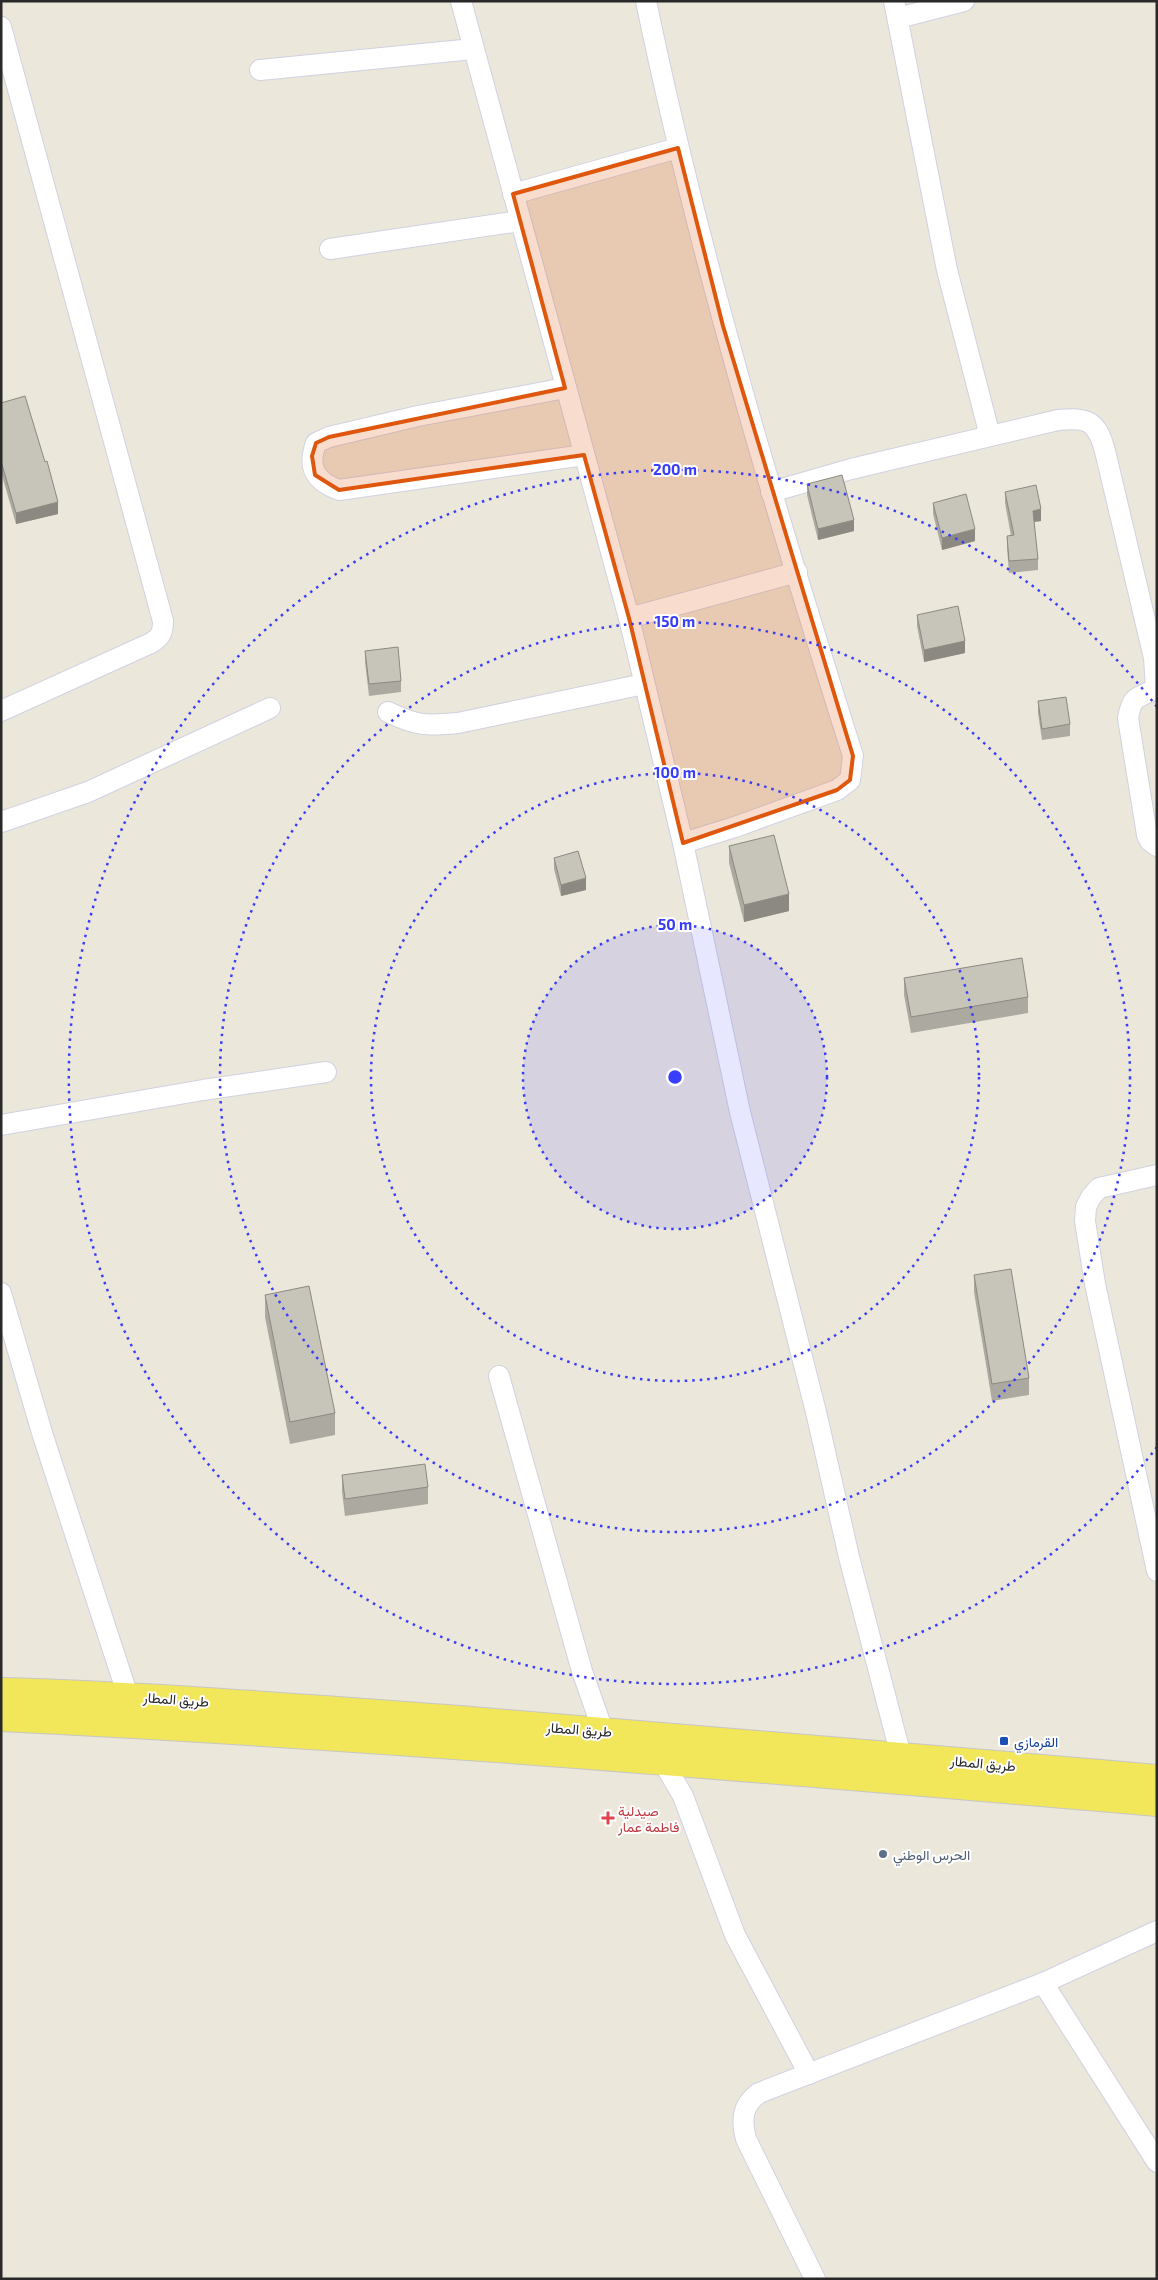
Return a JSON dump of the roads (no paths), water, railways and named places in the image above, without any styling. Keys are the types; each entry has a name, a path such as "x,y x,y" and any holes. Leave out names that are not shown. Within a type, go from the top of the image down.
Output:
{"main road":[{"name":"طريق المطار","path":"1,1692 128,1696 333,1724 663,1762 1157,1802"},
{"name":"طريق المطار","path":"1,1718 603,1731 1157,1779"}],"street":[{"path":"460,1 628,618 683,843 740,1112 816,1412 849,1557 901,1756"},
{"path":"646,1 678,148 724,326 852,756 850,780 837,790 817,799 683,843"},
{"path":"964,1 896,10 947,270 990,436"},
{"path":"1,27 163,621 163,631 160,637 151,643 1,711"},
{"path":"260,70 473,49"},
{"path":"513,194 678,148"},
{"path":"330,249 520,221"},
{"path":"565,388 418,416 329,437 316,443 312,456 315,475 324,484 339,490 584,455"},
{"path":"772,492 851,469 1074,418 1088,421 1096,426 1102,438 1128,540 1155,666 1156,688 1137,696 1131,704 1128,718 1147,835 1150,841 1157,846"},
{"path":"628,618 797,572"},
{"path":"388,712 410,722 428,726 458,723 644,684"},
{"path":"1,822 88,792 270,708"},
{"path":"1,1125 204,1090 326,1072"},
{"path":"1157,1175 1099,1188 1091,1197 1086,1207 1085,1221 1099,1302 1157,1571"},
{"path":"1,1293 46,1446 128,1696"},
{"path":"499,1376 582,1671 603,1731"},
{"path":"663,1762 683,1796 735,1935 809,2074"},
{"path":"815,2279 753,2154 742,2123 744,2110 750,2099 759,2093 1043,1983 1157,1930"},
{"path":"1043,1983 1157,2162"}],"place":[{"name":"القرمازي","path":"1004,1741"},
{"name":"صيدلية فاطمة عمار","path":"608,1818"},
{"name":"الحرس الوطني","path":"883,1854"}]}
